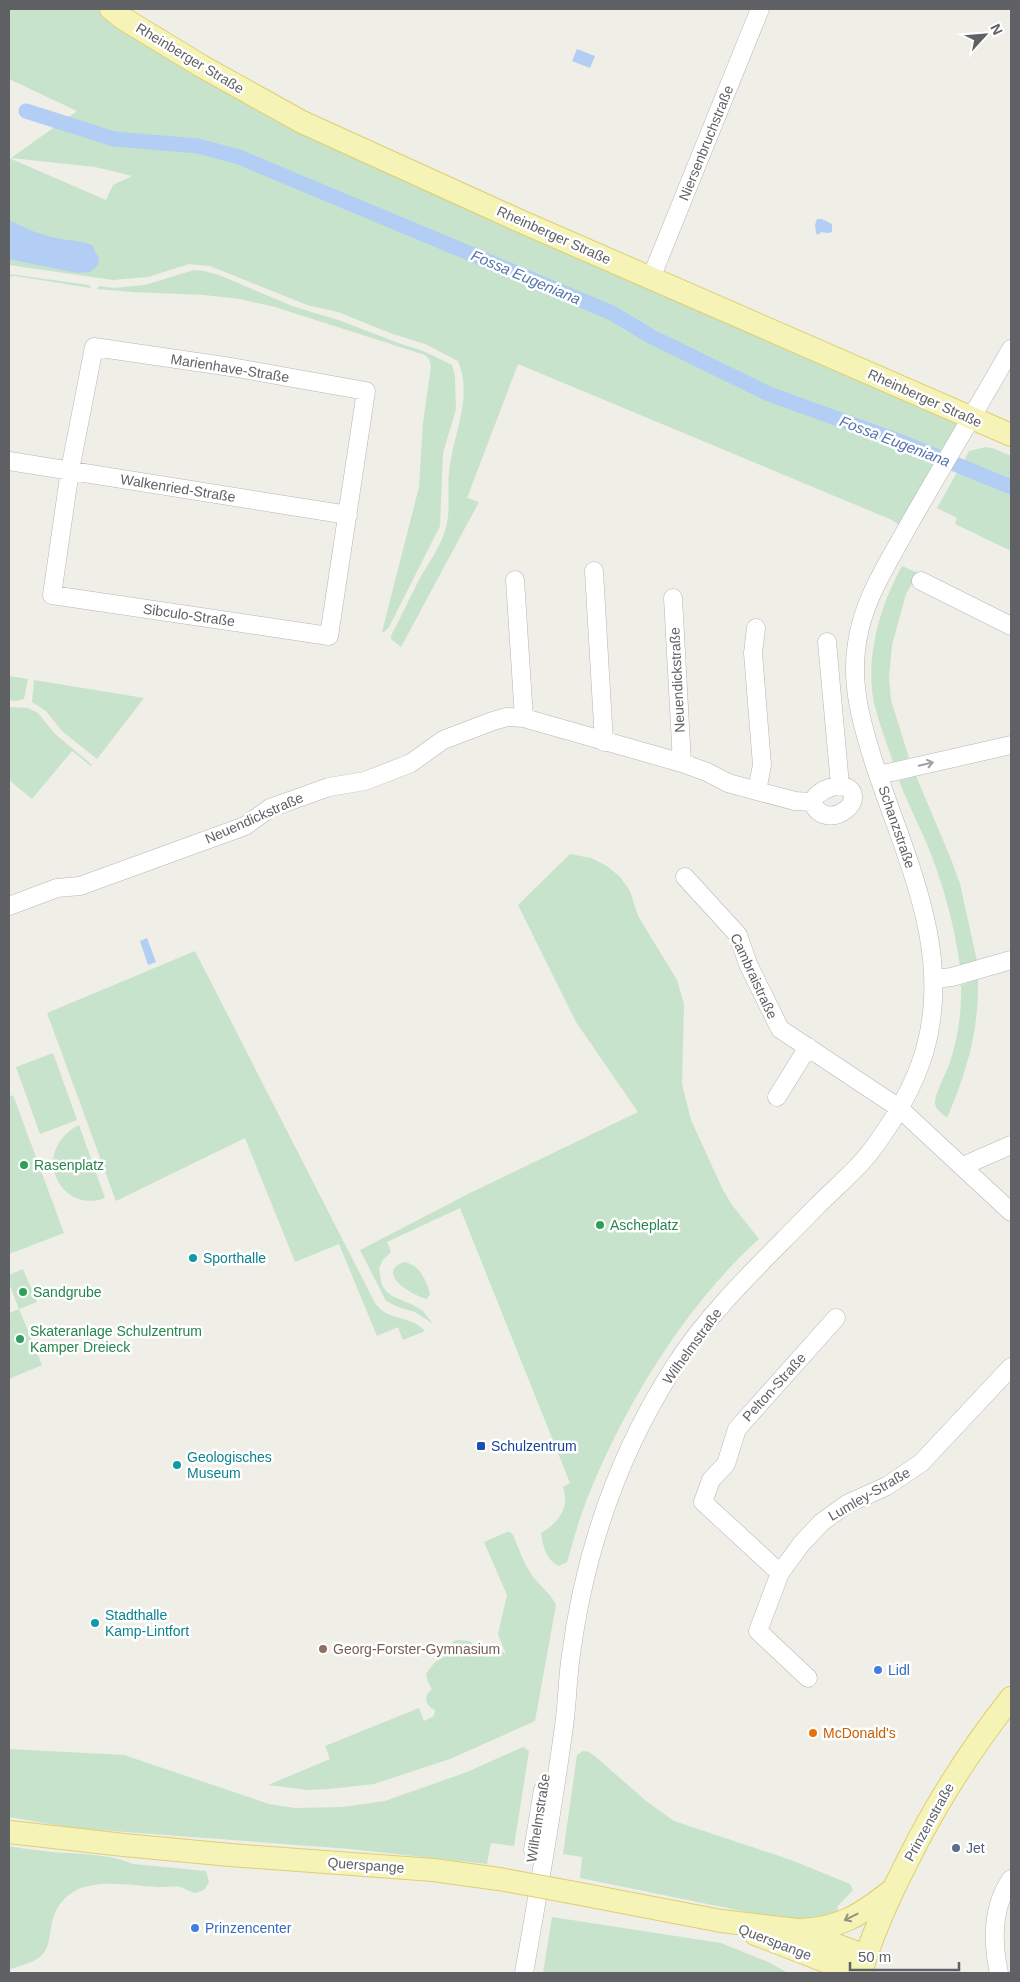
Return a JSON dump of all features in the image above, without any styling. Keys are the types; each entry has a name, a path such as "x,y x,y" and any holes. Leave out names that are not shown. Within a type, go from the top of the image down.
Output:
{"main road":[{"name":"Rheinberger Straße","path":"111,9 124,19 204,67 302,122 1011,436"},
{"name":"Prinzenstraße","path":"861,1968 891,1891 955,1774 982,1734 1011,1698"},
{"name":"Querspange","path":"9,1832 230,1855 434,1870 499,1879 721,1921 794,1939 861,1968"},
{"path":"816,1973 794,1939 848,1919 891,1891"}],"street":[{"name":"Niersenbruchstraße","path":"651,278 760,9"},
{"name":"Marienhave-Straße","path":"70,470 94,347 231,367 366,391 348,515"},
{"name":"Schanzstraße","path":"900,1108 923,1055 932,1014 934,979 929,933 924,910 860,716 854,677 856,644 873,590 936,476 1011,349"},
{"name":"Walkenried-Straße","path":"9,461 348,515"},
{"name":"Sibculo-Straße","path":"70,470 52,595 329,636 348,515"},
{"path":"594,572 604,742"},
{"path":"515,580 524,718"},
{"path":"921,581 1011,626"},
{"name":"Neuendickstraße","path":"672,598 682,763"},
{"path":"756,628 753,653 762,765 757,792"},
{"name":"Neuendickstraße","path":"9,906 57,888 80,886 245,826 270,808 329,787 365,781 411,763 443,740 507,717 524,718 682,763 757,792 795,801 812,802 816,810 826,814 839,814 847,811 852,804 851,792 846,787 840,785 827,642"},
{"path":"878,775 1011,745"},
{"path":"812,802 820,793 840,785"},
{"name":"Cambraistraße","path":"685,877 738,935 748,964 780,1029 900,1108"},
{"path":"934,979 952,977 1011,960"},
{"path":"778,1097 808,1047"},
{"path":"900,1108 1011,1212"},
{"name":"Wilhelmstraße","path":"524,1973 564,1731 570,1665 582,1591 612,1489 640,1426 675,1365 720,1306 868,1155 900,1108"},
{"path":"963,1166 1011,1146"},
{"name":"Pelton-Straße","path":"780,1573 703,1502 711,1480 726,1464 737,1429 836,1318"},
{"name":"Lumley-Straße","path":"808,1678 758,1631 780,1573 802,1543 822,1522 847,1504 887,1486 921,1463 1011,1366"},
{"name":"Wilhelmstraße","path":"512,1973 559,1695 570,1665"},
{"path":"999,1973 995,1941 996,1912 1011,1879"}],"green space":[{"path":"9,9 111,9 203,67 971,417 902,527 892,520 518,364 467,498 479,502 401,647 391,639 391,636 438,547 444,534 447,520 449,473 461,417 464,389 458,361 425,344 390,333 338,312 307,305 210,266 189,264 148,277 113,280 9,265 9,158 106,200 113,185 132,176 95,167 11,158 77,111 9,79"},
{"path":"194,270 219,275 292,306 341,321 421,350 452,365 455,377 456,409 443,453 440,526 389,627 384,632 382,632 419,487 423,423 431,366 429,359 425,355 275,307 240,299 97,289 99,286 114,288 145,285"},
{"path":"9,274 89,285 91,288 15,276 9,277"},
{"path":"986,447 1011,456 1011,551 955,524 957,518 937,508 969,451"},
{"path":"902,566 918,573 906,594 892,645 889,677 891,700 909,758 893,762 874,703 871,668 876,632 881,615"},
{"path":"9,676 28,679 24,699 9,700"},
{"path":"34,680 144,698 97,759 62,731 46,711 32,702"},
{"path":"9,707 28,708 38,713 54,733 92,765 72,751 32,799 9,780"},
{"path":"916,776 960,884 977,961 960,966 956,940 939,877 927,844 899,781"},
{"path":"570,854 591,858 607,866 620,877 630,891 638,916 677,980 684,1004 682,1084 691,1120 723,1190 732,1205 759,1239 731,1266 705,1296 656,1363 635,1399 598,1472 579,1521 567,1562 559,1566 548,1556 541,1533 553,1524 561,1514 565,1502 563,1487 570,1483 460,1208 387,1242 391,1252 382,1261 379,1269 382,1285 386,1291 392,1296 423,1311 433,1324 415,1312 386,1301 360,1250 470,1193 638,1112 576,1022 518,905"},
{"path":"195,951 375,1303 386,1313 413,1323 425,1331 403,1340 398,1327 377,1336 339,1244 295,1262 245,1138 116,1201 47,1013"},
{"path":"978,979 974,1033 966,1067 947,1118 939,1111 935,1103 950,1062 957,1034 961,985"},
{"path":"53,1053 77,1120 40,1134 16,1067"},
{"name":"Rasenplatz","path":"13,1095 64,1233 9,1254 9,1097"},
{"path":"79,1125 105,1198 89,1201 75,1197 64,1189 56,1178 53,1164 56,1150 64,1136"},
{"path":"404,1262 414,1266 422,1274 430,1294 427,1299 413,1294 394,1278 393,1272 396,1267"},
{"name":"Sandgrube","path":"23,1269 37,1302 19,1309 9,1283 9,1275"},
{"name":"Skateranlage Schulzentrum Kamper Dreieck","path":"19,1309 42,1365 9,1379 9,1313"},
{"path":"507,1532 513,1535 530,1573 556,1605 535,1721 450,1759 374,1784 308,1790 268,1785 330,1759 325,1746 419,1708 424,1721 434,1716 435,1710 426,1701 427,1695 432,1689 426,1674 434,1663 447,1654 450,1645 454,1641 469,1641 478,1647 494,1647 506,1654 498,1634 507,1595 484,1542"},
{"path":"523,1747 529,1751 514,1846 491,1843 487,1864 350,1849 73,1828 9,1817 9,1749 124,1755 269,1804 295,1808 343,1807 385,1801 467,1772"},
{"path":"583,1751 589,1752 596,1757 646,1801 674,1821 791,1860 850,1884 853,1890 837,1907 840,1917 786,1920 580,1878 582,1857 563,1854 577,1755"},
{"path":"9,1846 40,1851 111,1857 133,1864 206,1871 209,1882 204,1890 195,1893 181,1887 114,1884 84,1887 67,1896 58,1907 54,1914 48,1942 43,1954 34,1961 9,1970"},
{"path":"552,1917 721,1943 768,1962 788,1973 543,1973"}],"water":[{"path":"577,49 595,56 590,68 572,61"},
{"path":"817,219 822,219 832,224 832,232 821,232 818,235 815,225"},
{"path":"9,220 44,235 92,245 99,259 98,265 90,272 77,273 9,259"},
{"path":"147,938 156,962 148,965 140,941"}],"waterway":[{"name":"Fossa Eugeniana","path":"26,111 114,139 198,146 239,157 612,313 652,337 769,394 899,441 1011,487"}],"place":[{"name":"Rasenplatz","path":"24,1165"},
{"name":"Ascheplatz","path":"600,1225"},
{"name":"Sporthalle","path":"193,1258"},
{"name":"Sandgrube","path":"23,1292"},
{"name":"Skateranlage Schulzentrum Kamper Dreieck","path":"20,1339"},
{"name":"Schulzentrum","path":"481,1446"},
{"name":"Geologisches Museum","path":"177,1465"},
{"name":"Stadthalle Kamp-Lintfort","path":"95,1623"},
{"name":"Georg-Forster-Gymnasium","path":"323,1649"},
{"name":"Lidl","path":"878,1670"},
{"name":"McDonald's","path":"813,1733"},
{"name":"Jet","path":"956,1848"},
{"name":"Prinzencenter","path":"195,1928"}]}
